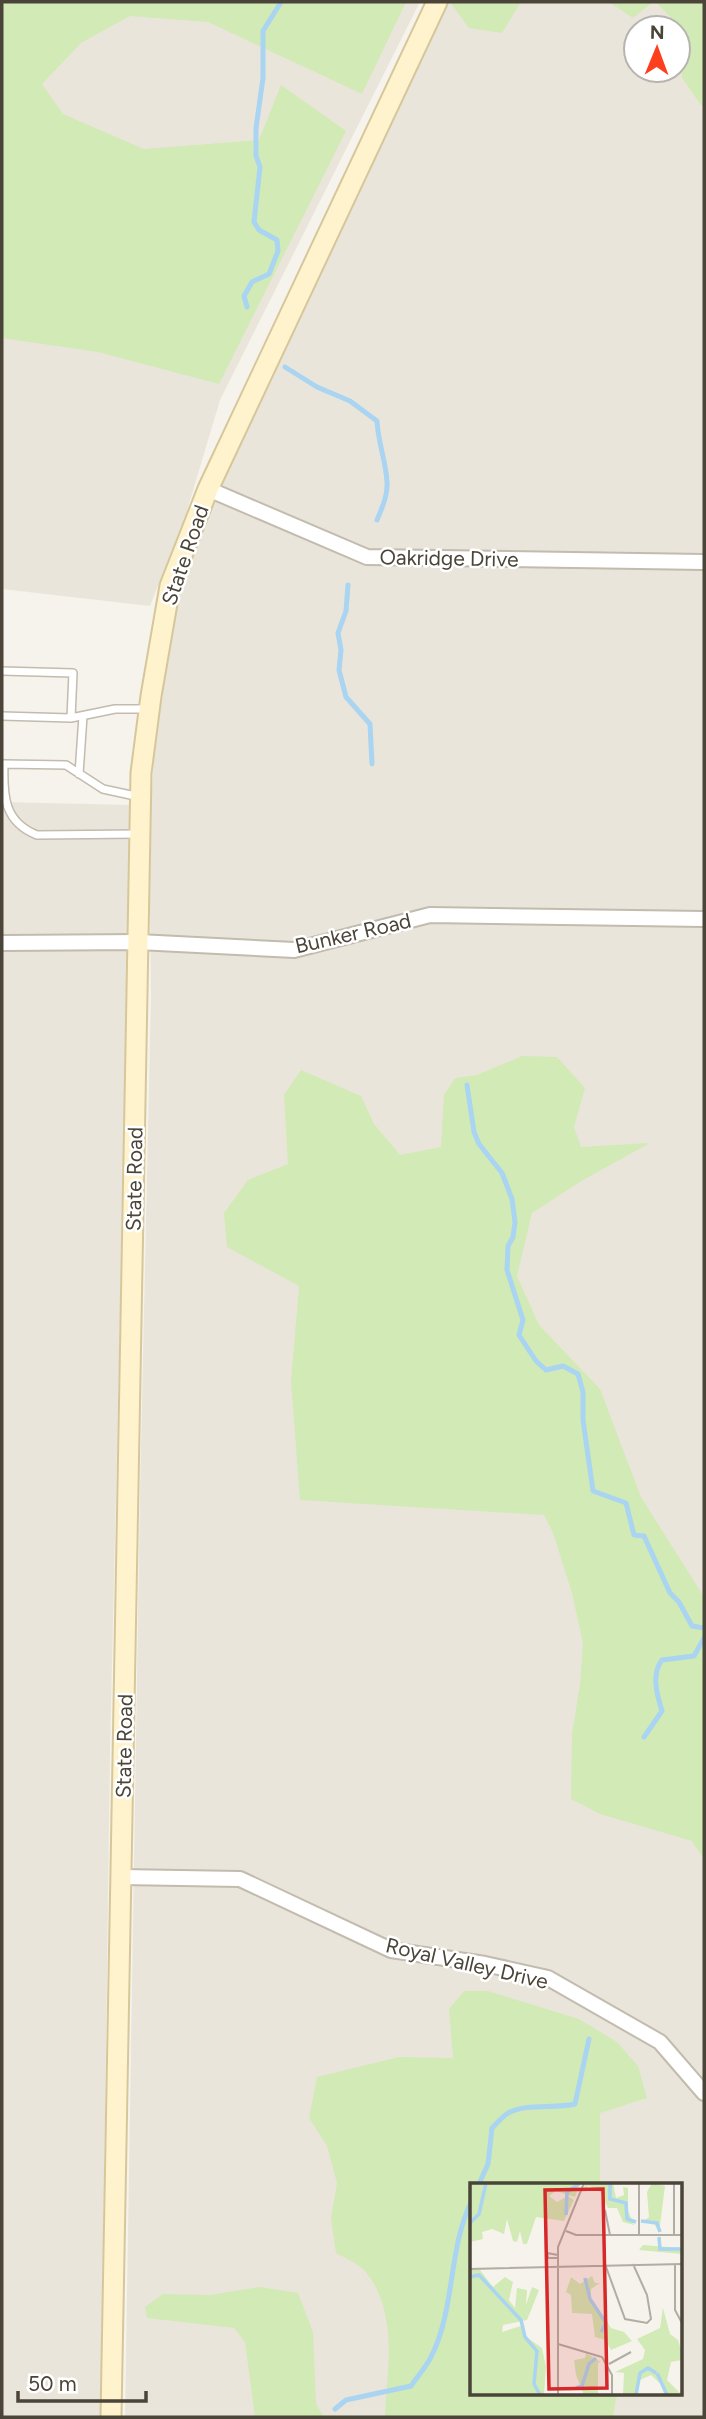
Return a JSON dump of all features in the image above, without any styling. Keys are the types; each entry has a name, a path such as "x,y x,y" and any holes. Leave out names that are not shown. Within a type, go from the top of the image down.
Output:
{"main road":[{"name":"State Road","path":"111,2417 140,797 149,709 170,586 208,489 437,2"}],"street":[{"name":"Oakridge Drive","path":"208,489 367,557 704,562"},
{"name":"Bunker Road","path":"2,943 138,942 294,950 430,915 704,919"},
{"name":"Royal Valley Drive","path":"121,1877 240,1879 391,1950 485,1964 548,1978 660,2042 704,2093"}],"lane":[{"path":"2,671 73,673 71,718"},
{"path":"2,716 71,718 115,709 149,709"},
{"path":"79,774 83,716"},
{"path":"140,797 103,789 66,765 4,764 3,788 7,808 22,829 37,835 140,834"}],"shaded area":[{"path":"2,2 420,2 220,400 186,514 150,606 2,589"},
{"path":"449,2 704,2 704,2417 125,2417 151,995 149,824 158,710 171,624 194,553 247,419 412,70"},
{"path":"2,802 132,805 110,1750 101,2417 2,2417"}],"green space":[{"path":"2,2 406,2 362,94 208,22 130,16 81,43 42,84 63,114 144,149 259,140 281,85 346,131 219,384 98,352 2,338"},
{"path":"450,2 521,2 502,33 469,28"},
{"path":"609,2 653,2 638,14 627,14"},
{"path":"656,2 704,2 704,106 686,84 692,84 692,14 667,14"},
{"path":"522,1056 557,1057 585,1088 574,1127 581,1147 650,1143 583,1180 532,1213 517,1276 539,1325 600,1389 641,1497 704,1597 704,1859 692,1841 600,1814 571,1799 572,1734 583,1643 572,1593 553,1533 544,1515 300,1500 291,1381 299,1286 227,1247 224,1213 248,1180 288,1164 284,1095 301,1070 361,1096 374,1124 400,1155 441,1147 444,1095 455,1078 477,1075"},
{"path":"464,1991 488,1991 579,2019 617,2042 638,2066 647,2098 600,2113 600,2183 470,2183 470,2394 617,2394 613,2417 385,2417 387,2321 375,2286 364,2270 336,2253 331,2218 337,2183 327,2146 309,2118 317,2077 399,2057 453,2058 449,2009"},
{"path":"259,2287 298,2293 313,2332 316,2404 324,2417 255,2417 245,2342 234,2328 147,2318 145,2307 163,2294 211,2295"}],"waterway":[{"path":"247,307 244,296 252,282 269,274 278,251 277,240 259,230 254,222 260,167 256,156 256,128 263,78 263,31 281,2"},
{"path":"285,367 317,387 350,401 377,421 387,487 377,520"},
{"path":"348,585 346,611 338,633 341,650 339,670 346,697 370,724 372,764"},
{"path":"467,1085 474,1132 479,1144 502,1173 512,1199 515,1222 513,1237 508,1246 507,1270 523,1320 519,1335 536,1361 546,1370 563,1366 578,1374 583,1392 583,1420 593,1491 626,1503 634,1535 644,1536 670,1593 679,1602 692,1626 704,1628"},
{"path":"644,1737 662,1711 656,1678 662,1660 694,1656 704,1638"},
{"path":"479,2183 488,2164 492,2128 504,2116 524,2108 575,2104 589,2039"},
{"path":"335,2409 346,2400 411,2386 428,2362 444,2321 459,2239 470,2205"}]}
